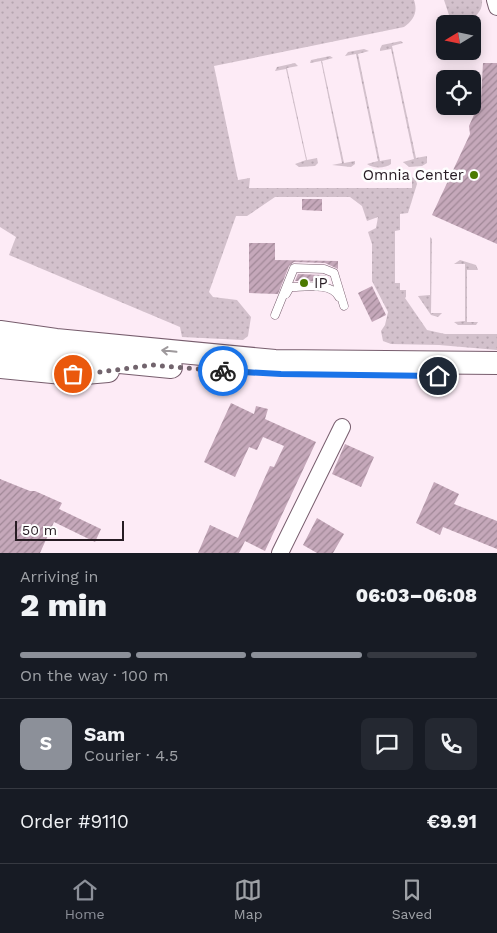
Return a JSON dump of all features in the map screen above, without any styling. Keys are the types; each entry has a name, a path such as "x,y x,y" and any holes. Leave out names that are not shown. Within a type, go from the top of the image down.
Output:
{"main road":[{"path":"0,332 66,341 276,361 497,363"},
{"path":"0,349 152,365 281,374 497,377"},
{"path":"0,367 83,374 152,365"}],"street":[{"path":"495,0 497,7"},
{"path":"280,553 342,427"}],"lane":[{"path":"294,268 324,269 334,273 344,306 338,293 328,288 290,287 275,315 294,268"}],"shaded area":[{"path":"0,0 414,0 416,8 414,15 404,27 214,66 238,180 250,178 249,188 412,188 412,177 416,180 417,184 408,213 400,214 400,230 395,231 395,283 400,283 400,290 406,290 405,298 427,330 445,334 497,334 497,350 439,345 391,344 383,341 381,331 385,325 388,312 372,281 372,244 368,232 376,228 378,217 367,221 362,206 350,197 275,197 247,216 236,216 209,292 213,297 237,300 251,317 248,336 243,340 182,337 180,327 9,255 16,237 0,227"},
{"path":"444,0 482,0 480,10 476,15 449,15"},
{"path":"401,41 403,43 392,46 416,158 427,156 427,163 422,166 409,167 403,162 414,159 391,49 380,51 382,45"},
{"path":"364,49 369,51 358,54 380,161 391,159 391,164 383,167 373,167 367,164 378,161 356,54 345,56 348,52"},
{"path":"330,56 333,58 322,61 344,163 355,161 355,164 351,167 332,165 342,163 321,61 310,63 311,60"},
{"path":"295,63 298,66 287,68 307,160 317,158 318,163 315,166 299,167 295,164 306,160 286,69 275,71 277,67"},
{"path":"430,237 432,239 431,313 442,313 438,317 431,315 418,296 430,295"},
{"path":"460,260 476,265 478,270 467,270 467,322 478,322 476,325 458,325 454,322 465,321 465,264 454,264"}],"building":[{"name":"Omnia Center","path":"483,63 497,63 497,244 432,215 470,134 469,126 474,115 481,115"},
{"path":"302,199 322,199 322,211 302,210"},
{"path":"249,243 275,243 275,260 338,261 338,269 325,263 294,262 289,266 278,294 249,293"},
{"path":"298,274 327,276 323,276 323,281 295,281"},
{"path":"372,286 386,315 372,322 358,293"},
{"path":"231,403 254,414 256,406 268,409 265,419 316,442 265,551 245,541 239,553 198,553 210,525 238,538 270,466 274,467 284,446 263,437 257,450 249,447 235,477 204,462"},
{"path":"345,444 374,457 361,487 332,474"},
{"path":"0,479 62,503 59,509 101,529 95,542 54,522 40,553 0,553"},
{"path":"434,482 459,494 454,504 497,521 497,549 443,527 440,535 416,523"},
{"path":"317,518 344,534 333,553 317,553 303,545"}],"way so far":[{"path":"73,374 152,365 223,371"}],"place":[{"name":"Omnia Center","path":"474,175"},
{"name":"IP","path":"304,283"}],"route":[{"path":"223,371 281,374 438,376"}]}
